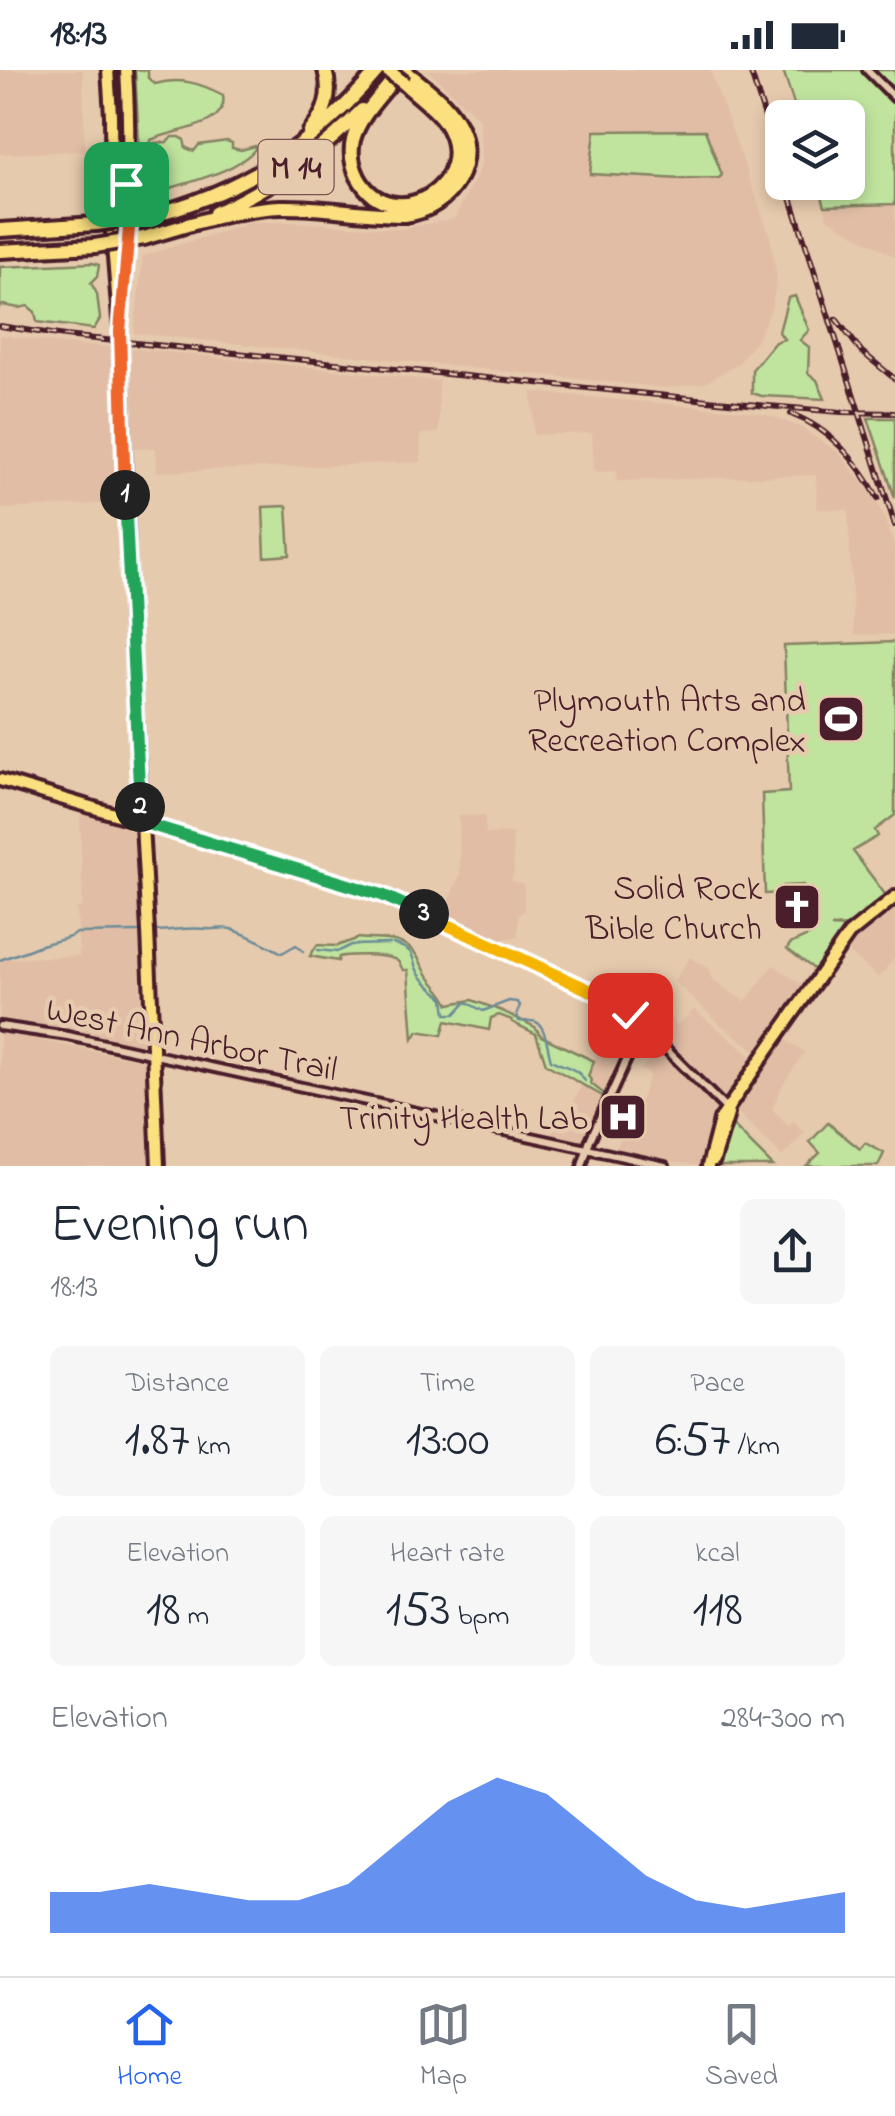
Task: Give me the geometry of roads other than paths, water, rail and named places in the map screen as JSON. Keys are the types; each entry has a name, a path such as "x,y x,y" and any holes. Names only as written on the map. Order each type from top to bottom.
{"highway":[{"path":"271,166 321,117 329,93 326,70"},
{"name":"M 14","path":"0,230 144,217 206,198 271,166 331,121 378,70"},
{"path":"171,230 268,208 405,215 434,206 450,194 464,164 465,142 458,121 447,107 403,74 388,70"},
{"path":"403,74 445,123 454,154 451,170 439,188 420,201 404,204 388,202 368,190 356,173 351,156 361,121 403,74"},
{"name":"M 14","path":"0,252 95,246 144,238 246,198 304,161 403,74"}],"main road":[{"path":"108,70 158,1166"},
{"path":"120,331 130,198 126,70"},
{"path":"111,115 120,127 129,114"},
{"path":"111,146 120,144 124,149 130,198"},
{"path":"112,199 120,207 130,198"},
{"path":"0,780 141,822"},
{"path":"710,1166 733,1100 849,934 895,897"}],"street":[{"path":"868,70 895,98"},
{"path":"141,822 395,900 613,1001 728,1110"},
{"name":"West Ann Arbor Trail","path":"0,1026 39,1030 154,1054 665,1166"},
{"path":"582,1166 586,1148 642,1026"}],"waterway":[{"path":"158,931 228,928 282,953 296,945 303,951"},
{"path":"0,960 77,933 138,932"},
{"path":"318,950 337,952 351,945 390,944"},
{"path":"393,944 410,952 419,974 444,998 446,1014 455,1014 466,1002 483,1011 509,1001 517,1002 519,1021 536,1022 542,1028 551,1060 574,1070 585,1081"}],"railway":[{"path":"750,70 765,117"},
{"path":"792,200 895,525"},
{"path":"836,319 862,352 895,379"},
{"path":"0,326 65,336 768,406 895,413"},
{"path":"791,414 831,437 861,471 878,498"}],"place":[{"name":"Plymouth Arts and Recreation Complex","path":"841,719"},
{"name":"Solid Rock Bible Church","path":"797,907"},
{"name":"Trinity Health Lab","path":"623,1117"}]}
